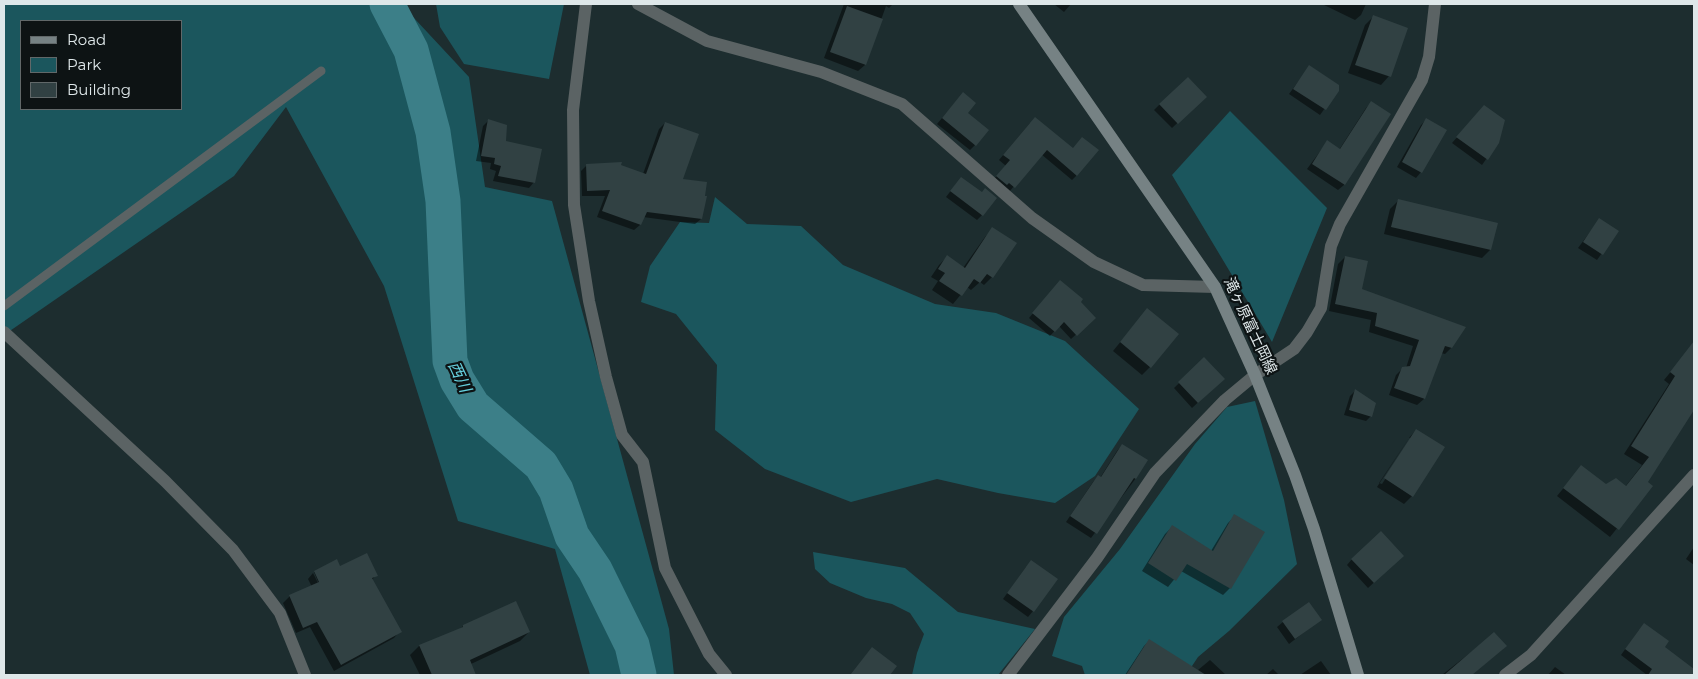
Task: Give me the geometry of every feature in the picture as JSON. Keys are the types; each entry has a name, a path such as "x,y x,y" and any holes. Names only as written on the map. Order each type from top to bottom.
{"main road":[{"name":"滝ヶ原富士岡線","path":"1019,4 1215,287 1256,375 1314,529 1358,675"}],"street":[{"path":"586,4 573,110 574,205 589,302 606,377 622,435 643,462 665,568 709,654 726,675"},
{"path":"638,4 708,41 821,72 902,104 1032,218 1094,262 1143,285 1215,287"},
{"path":"1008,675 1097,558 1155,473 1225,400 1256,375 1294,349 1307,332 1321,308 1331,246 1337,231 1422,80 1429,57 1435,4"},
{"path":"4,332 165,480 233,550 280,614 305,675"},
{"path":"1505,675 1532,655 1694,475"}],"lane":[{"path":"4,306 321,71"}],"green space":[{"path":"4,4 401,4 469,77 485,187 552,201 669,629 674,675 590,675 555,549 458,521 384,286 286,107 234,176 4,335"},
{"path":"436,4 564,4 549,79 464,64 440,27"},
{"path":"1230,111 1327,208 1272,342 1172,175"},
{"path":"715,197 747,224 801,226 843,265 935,304 996,313 1065,341 1139,409 1095,476 1055,503 998,493 937,479 851,502 765,469 715,430 717,365 676,314 641,302 650,266 680,222 709,223"},
{"path":"1255,401 1284,500 1297,564 1229,631 1198,657 1186,675 1085,675 1082,666 1052,656 1064,617 1120,549 1195,444 1227,407"},
{"path":"813,552 905,568 958,612 1035,629 998,675 912,675 924,634 910,613 892,604 866,598 830,583 815,569"}],"building":[{"path":"847,6 883,19 866,65 830,52"},
{"path":"1373,15 1408,28 1391,77 1355,65"},
{"path":"1309,65 1339,85 1339,91 1326,110 1293,89"},
{"path":"1188,77 1207,97 1178,124 1159,104"},
{"path":"963,92 976,103 968,113 989,130 976,146 942,118"},
{"path":"1371,101 1391,114 1345,185 1312,164 1327,140 1340,149"},
{"path":"1484,105 1505,120 1499,143 1488,160 1456,137"},
{"path":"1035,117 1073,148 1082,137 1099,150 1077,176 1047,150 1015,188 1009,183 1007,185 996,176 1010,160 1003,155"},
{"path":"1426,118 1447,130 1422,173 1402,162"},
{"path":"488,119 507,125 506,141 542,149 535,183 498,176 501,166 494,164 495,158 481,156"},
{"path":"665,122 699,134 683,179 707,182 705,196 707,196 702,219 647,212 641,225 602,211 610,190 587,191 586,164 622,162 621,165 646,174"},
{"path":"961,177 982,192 985,188 997,198 983,216 950,191"},
{"path":"1398,199 1498,223 1491,250 1391,227"},
{"path":"1599,218 1619,231 1603,255 1583,242"},
{"path":"992,227 1017,243 993,278 987,274 980,283 974,279 962,296 939,281 945,273 938,269 947,255 965,268"},
{"path":"1345,256 1368,261 1362,289 1466,327 1452,348 1445,346 1425,399 1394,388 1402,367 1410,366 1419,340 1375,326 1377,313 1335,304"},
{"path":"1060,280 1083,299 1081,302 1096,318 1077,336 1064,322 1055,332 1032,313"},
{"path":"1147,308 1179,334 1151,368 1120,342"},
{"path":"1694,341 1694,410 1648,482 1653,486 1619,530 1563,488 1581,465 1606,484 1616,478 1626,486 1649,457 1631,446 1675,376 1670,372"},
{"path":"1204,357 1225,379 1198,403 1178,382"},
{"path":"1355,389 1376,403 1372,417 1349,410"},
{"path":"1416,429 1445,447 1413,497 1384,478"},
{"path":"1122,444 1148,460 1097,534 1070,516 1098,475 1101,477"},
{"path":"1234,514 1265,532 1231,589 1187,564 1176,581 1148,563 1172,525 1213,551"},
{"path":"1381,531 1404,556 1374,583 1351,559"},
{"path":"367,553 378,576 372,578 402,632 341,665 317,622 303,628 289,595 319,582 314,571 337,559 340,566"},
{"path":"1031,560 1058,579 1034,612 1007,593"},
{"path":"516,601 530,632 470,660 476,675 432,675 419,645 463,627 463,625"},
{"path":"1309,602 1322,620 1295,639 1282,621"},
{"path":"1644,623 1669,641 1665,647 1694,669 1694,675 1648,675 1652,669 1625,649"},
{"path":"1494,632 1507,646 1472,675 1444,675"},
{"path":"1149,639 1206,675 1126,675"},
{"path":"872,647 897,666 890,675 850,675"}],"waterway":[{"name":"西川","path":"387,4 411,50 433,132 443,201 450,361 457,380 473,406 541,465 556,490 572,536 595,570 632,645 639,675"}]}
